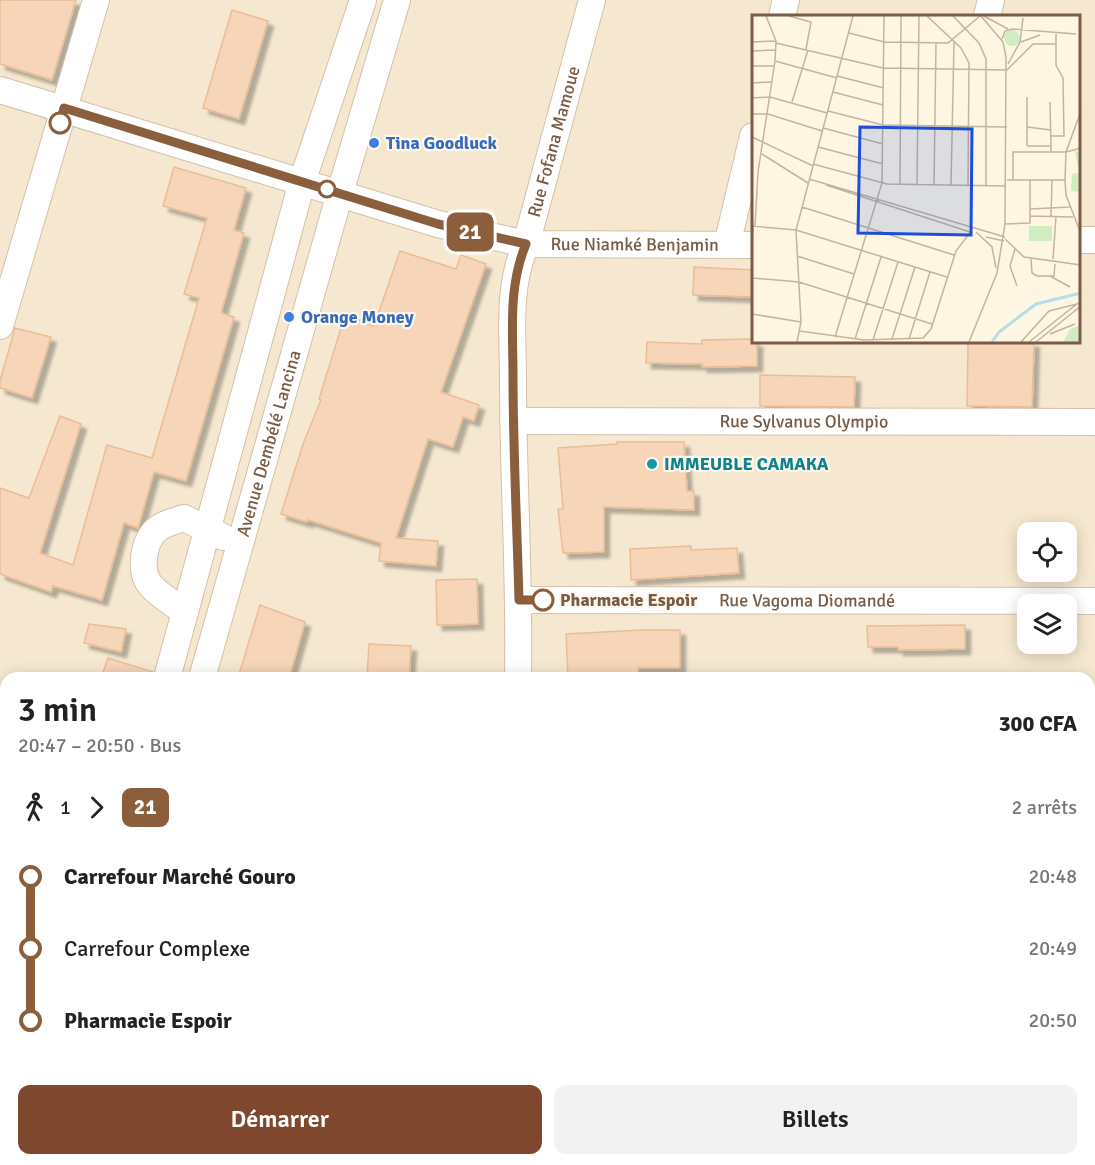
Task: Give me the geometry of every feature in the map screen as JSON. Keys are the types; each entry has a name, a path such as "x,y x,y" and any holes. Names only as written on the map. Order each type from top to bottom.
{"street":[{"path":"0,326 96,0"},
{"path":"169,672 302,182 363,0"},
{"name":"Avenue Dembélé Lancina","path":"204,672 397,0"},
{"name":"Rue Fofana Mamoue","path":"518,672 519,600 513,421 513,288 592,0"},
{"path":"782,15 786,0"},
{"path":"987,15 991,0"},
{"name":"Rue Niamké Benjamin","path":"0,90 438,224 526,244 752,245"},
{"path":"727,245 752,140"},
{"name":"Rue Sylvanus Olympio","path":"513,421 1095,422"},
{"path":"185,612 150,585 144,572 144,554 154,532 168,523 184,518 240,545"},
{"name":"Rue Vagoma Diomandé","path":"519,600 1095,602"}],"shaded area":[{"path":"0,0 1095,0 1095,672 0,672"}],"building":[{"path":"0,0 76,0 52,80 0,64"},
{"path":"232,10 268,21 239,119 203,108"},
{"path":"174,167 246,188 234,230 244,233 221,313 234,317 186,481 154,472 138,528 124,523 102,600 53,586 51,592 0,574 0,488 29,498 60,416 81,424 40,553 73,565 107,445 152,458 199,298 184,294 207,218 163,206"},
{"path":"400,251 456,269 461,255 486,264 441,392 479,405 474,421 463,417 453,447 428,439 396,538 438,541 436,566 379,561 381,543 281,514 303,444 321,400 319,399 345,315 374,326"},
{"path":"694,267 752,270 752,297 693,295"},
{"path":"15,328 51,337 32,398 0,388"},
{"path":"752,339 752,344 757,344 757,366 702,367 702,364 646,363 647,342 702,344 702,340"},
{"path":"968,344 1034,344 1032,407 967,406"},
{"path":"760,375 855,377 854,407 760,406"},
{"path":"617,442 684,442 687,491 694,491 694,510 604,507 604,552 563,553 558,509 563,509 558,448 617,444"},
{"path":"691,546 691,550 737,548 739,573 631,580 630,549"},
{"path":"477,579 478,624 437,625 436,580"},
{"path":"260,605 305,622 291,672 240,672"},
{"path":"89,624 126,629 121,652 84,643"},
{"path":"965,625 965,649 898,650 898,647 868,647 867,626"},
{"path":"680,630 680,668 638,668 638,672 568,672 566,634"},
{"path":"369,644 411,646 409,672 367,672"},
{"path":"108,658 153,672 103,672"}],"bus line":[{"name":"21","path":"60,123 64,108 438,224 526,244 518,264 513,288 513,421 519,600 543,600"}],"place":[{"name":"Tina Goodluck","path":"374,143"},
{"name":"Orange Money","path":"289,317"},
{"name":"IMMEUBLE CAMAKA","path":"652,464"},
{"name":"Pharmacie Espoir","path":"543,600"}]}
